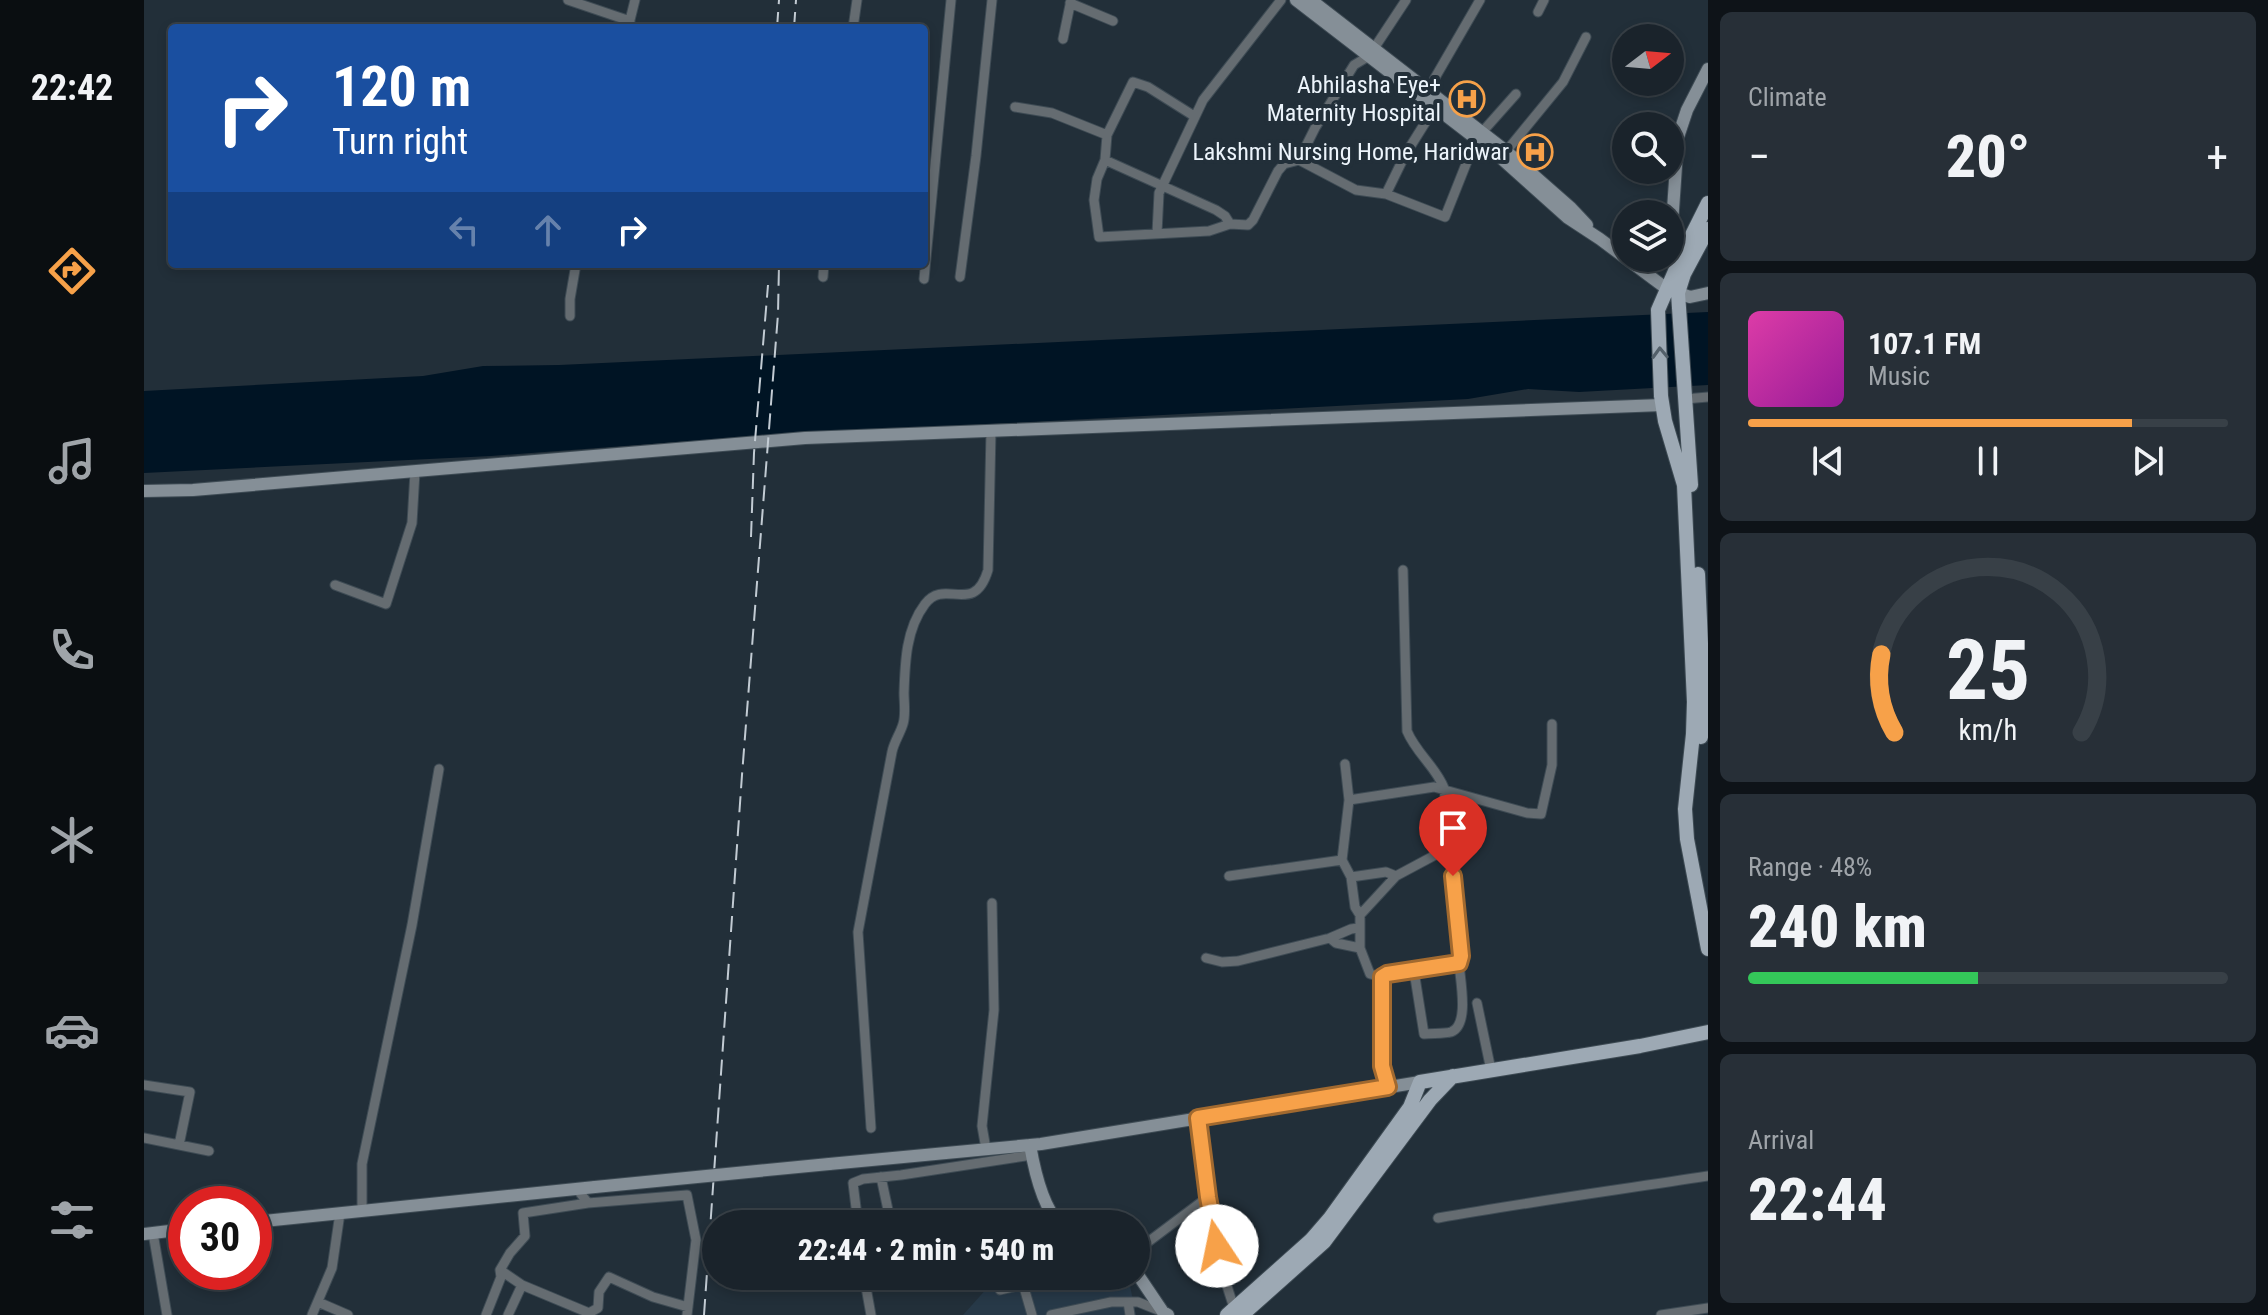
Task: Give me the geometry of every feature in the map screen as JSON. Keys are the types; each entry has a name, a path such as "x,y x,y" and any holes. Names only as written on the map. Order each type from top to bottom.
{"main road":[{"path":"1684,252 1708,203"},
{"path":"1708,229 1674,297 1658,310 1665,421 1684,485 1694,702 1685,809 1687,839 1708,949"},
{"path":"1676,272 1674,297 1695,521 1704,713 1693,821 1708,903"},
{"path":"1234,1313 1330,1218 1410,1107 1420,1082 1708,1032"},
{"path":"1234,1313 1324,1242 1430,1100 1454,1076"}],"street":[{"path":"568,0 629,24 635,0"},
{"path":"854,24 857,0"},
{"path":"928,238 951,0"},
{"path":"960,277 992,0"},
{"path":"1157,233 1159,193 1194,116 1281,0"},
{"path":"1296,0 1316,5 1371,52 1503,154 1568,218 1674,297 1708,293"},
{"path":"1299,160 1354,65 1371,52 1406,0"},
{"path":"1426,94 1480,0"},
{"path":"1538,12 1544,0"},
{"path":"1063,39 1070,2 1113,21"},
{"path":"1503,154 1563,82 1586,37"},
{"path":"1674,200 1678,137 1687,110 1708,69"},
{"path":"1194,116 1148,87 1133,82 1107,135 1105,160 1097,179 1094,200 1099,237 1209,231 1230,224 1248,225 1278,171 1284,164 1299,160 1356,190 1386,194 1445,217 1479,136 1516,94"},
{"path":"1426,94 1435,107 1479,136"},
{"path":"1015,107 1052,113 1107,135"},
{"path":"1386,194 1405,155 1435,107"},
{"path":"1105,160 1216,210 1230,224"},
{"path":"570,316 575,268"},
{"path":"823,277 824,268"},
{"path":"924,279 925,268"},
{"path":"1685,395 1708,397"},
{"path":"144,491 193,490 805,438 1662,400"},
{"path":"871,1128 858,932 894,742 904,722 905,652 914,623 925,603 940,594 974,592 981,589 985,582 988,570 991,431"},
{"path":"335,585 386,604 412,523 415,472"},
{"path":"1403,570 1407,731 1412,744 1444,788 1451,850 1463,1011 1461,1024 1452,1031 1424,1034 1414,971"},
{"path":"1349,800 1434,787 1527,813 1541,814 1552,765 1552,724"},
{"path":"1345,764 1349,800 1342,860 1351,877 1355,907 1360,915"},
{"path":"362,1211 362,1164 412,925 439,769"},
{"path":"1451,850 1439,853 1396,876 1360,915 1358,928 1361,933 1360,948 1370,974 1382,977 1459,963"},
{"path":"1229,876 1342,860"},
{"path":"1351,877 1386,872 1396,876"},
{"path":"986,1149 982,1126 994,1010 992,903"},
{"path":"1206,958 1222,962 1238,961 1358,928"},
{"path":"1330,938 1336,943 1360,948"},
{"path":"1382,977 1382,1066 1388,1087"},
{"path":"1477,1003 1491,1070"},
{"path":"856,1210 853,1183 863,1179 1198,1118 1420,1082"},
{"path":"144,1085 190,1092 179,1145"},
{"path":"1198,1118 1208,1197 1222,1271 1234,1313"},
{"path":"144,1138 209,1151"},
{"path":"272,1220 986,1149 1031,1150"},
{"path":"1031,1150 1035,1171 1051,1210"},
{"path":"1438,1218 1708,1176"},
{"path":"881,1177 888,1210"},
{"path":"577,1189 588,1203"},
{"path":"486,1315 501,1277 500,1270 525,1236 523,1213 588,1203 687,1195 696,1240 688,1311 609,1277 599,1292 598,1308 589,1313 522,1285 500,1270"},
{"path":"1150,1240 1208,1197"},
{"path":"312,1315 332,1268 340,1213"},
{"path":"149,1233 167,1315"},
{"path":"510,1314 522,1285"},
{"path":"867,1290 871,1315"},
{"path":"1025,1290 1032,1315"},
{"path":"1149,1290 1166,1313"},
{"path":"318,1302 348,1315"},
{"path":"1051,1315 1111,1302 1138,1302 1166,1313"},
{"path":"1128,1302 1130,1315"},
{"path":"1661,1315 1708,1308"}],"shaded area":[{"path":"1708,312 1708,385 1579,392 1528,389 1468,399 744,437 491,456 144,473 144,391 423,376 483,366"},
{"path":"985,1290 1131,1290 1136,1315 963,1315"}],"railway":[{"path":"777,24 779,0"},
{"path":"794,24 796,0"},
{"path":"704,1315 779,268"},
{"path":"751,537 754,453 768,285"}],"place":[{"name":"Abhilasha Eye+ Maternity Hospital","path":"1467,99"},
{"name":"Lakshmi Nursing Home, Haridwar","path":"1535,152"}],"route":[{"path":"1217,1246 1198,1118 1388,1087 1382,1066 1382,977 1459,963 1461,956 1453,876"}]}
